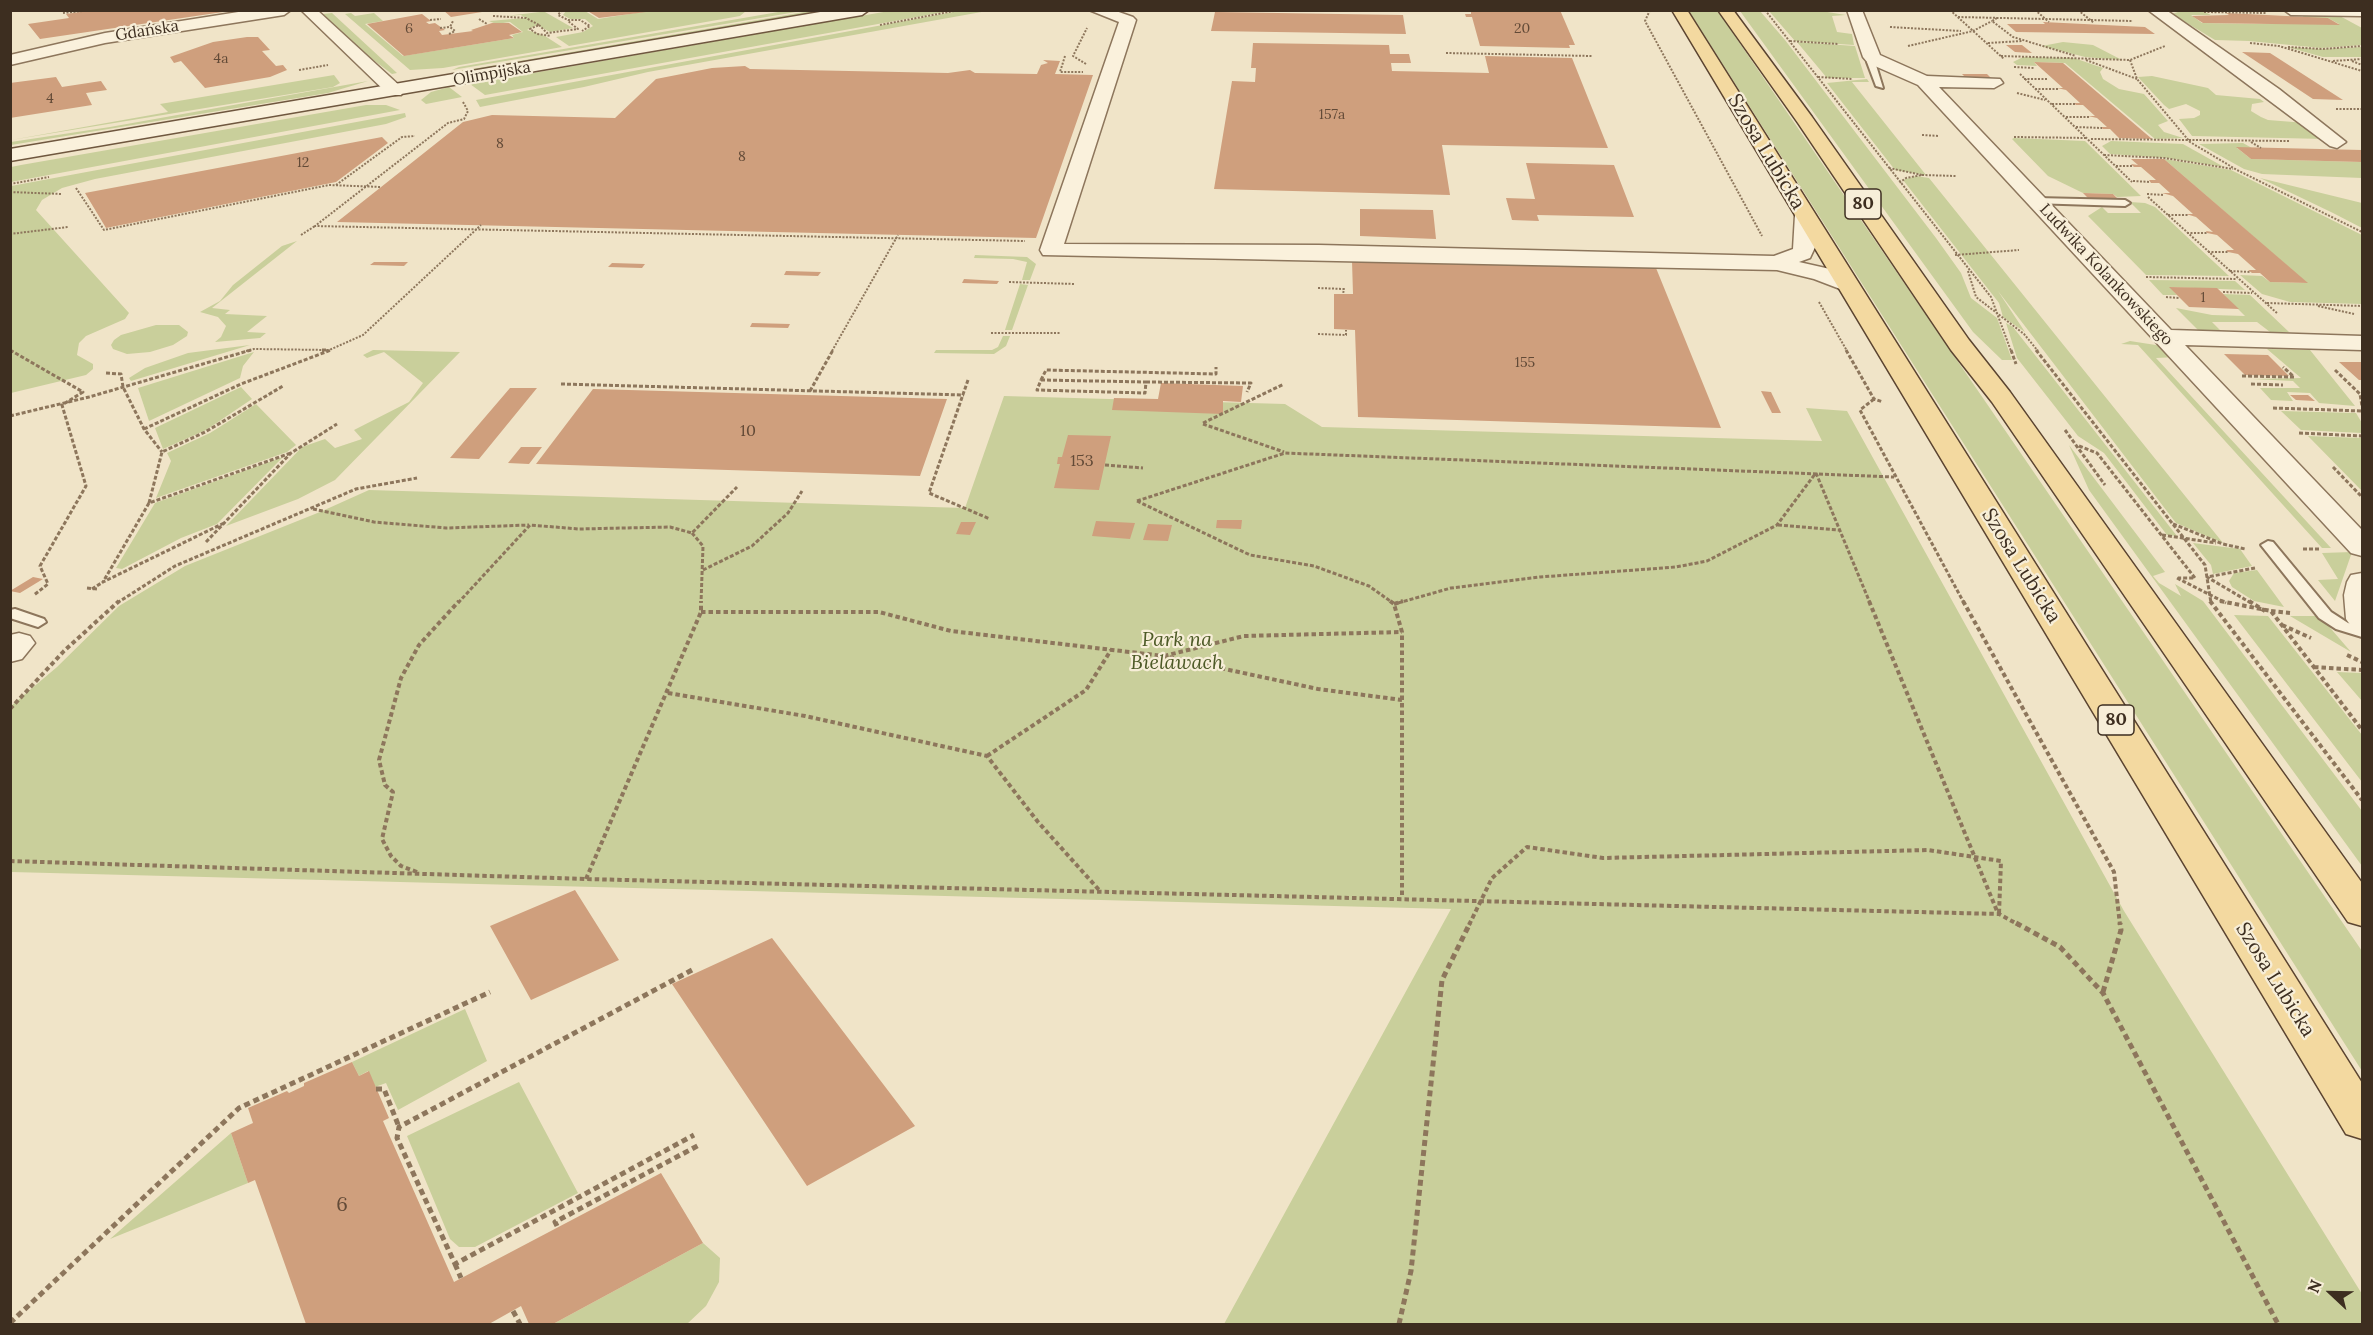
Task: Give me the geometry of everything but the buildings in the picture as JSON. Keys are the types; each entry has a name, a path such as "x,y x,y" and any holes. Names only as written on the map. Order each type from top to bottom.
{"main road":[{"name":"Szosa Lubicka","path":"1679,10 2362,1121"},
{"name":"80","path":"1725,10 1806,121 1954,335 2001,397 2362,912"}],"street":[{"name":"Gdańska","path":"10,60 105,38 284,10"},
{"path":"308,10 395,91"},
{"name":"Olimpijska","path":"773,26 850,10"},
{"name":"Olimpijska","path":"10,155 862,10"},
{"path":"2155,10 2273,93 2337,142"},
{"path":"2291,10 2362,12"},
{"path":"1092,17 1124,15 1051,250 1802,253 1805,245 1805,215"},
{"path":"1856,17 1870,52"},
{"name":"Ludwika Kolankowskiego","path":"1870,52 1924,81 2362,547"},
{"path":"1924,81 1994,83"},
{"name":"Olimpijska","path":"10,160 211,122"},
{"path":"1772,254 1848,285"},
{"path":"2165,337 2362,343"},
{"path":"2362,582 2360,596 2362,618"}],"lane":[{"path":"1870,52 1879,82"},
{"path":"2037,201 2125,203"},
{"path":"2270,547 2325,615 2342,626 2362,632"}],"path":[{"path":"63,13 91,10"},
{"path":"494,16 526,18 539,24 547,33 579,29 558,15 562,10"},
{"path":"654,10 678,10"},
{"path":"1650,10 1645,21 1772,254"},
{"path":"1765,10 1955,255 1991,297 2019,372"},
{"path":"1950,10 2052,104 2138,188"},
{"path":"2035,10 2049,22"},
{"path":"2078,10 2094,23"},
{"path":"1090,67 1073,56 1092,17"},
{"path":"1856,17 1973,32"},
{"path":"1956,17 2170,22"},
{"path":"1790,41 1870,52 1973,32 1997,18"},
{"path":"430,20 441,19"},
{"path":"479,19 487,24"},
{"path":"2056,19 2060,23 2057,23"},
{"path":"539,24 530,29 537,34 553,36 581,32 590,26 580,20 568,20"},
{"path":"450,27 453,21"},
{"path":"1992,21 2006,34 2080,57 2137,79"},
{"path":"440,28 450,27 455,31 449,34"},
{"path":"1986,43 2023,40"},
{"path":"2200,43 2322,49 2362,46"},
{"path":"2279,46 2362,71"},
{"path":"1446,53 1592,56"},
{"path":"1065,56 1060,72 1089,72"},
{"path":"2001,56 2130,60 2137,79 2190,142 2237,170 2362,232"},
{"path":"2329,61 2362,60"},
{"path":"2352,61 2362,65"},
{"path":"299,70 328,65"},
{"path":"2012,67 2034,68"},
{"path":"1818,77 1879,82"},
{"path":"1823,84 1833,79"},
{"path":"2025,79 2048,79"},
{"path":"2034,89 2058,89"},
{"path":"301,235 448,123 464,119 468,111 462,100"},
{"path":"2052,104 2075,104"},
{"path":"2065,117 2090,117"},
{"path":"2076,127 2102,128"},
{"path":"336,185 402,137 415,136"},
{"path":"2014,137 2190,142 2249,140 2337,142"},
{"path":"2249,140 2261,148"},
{"path":"2104,154 2164,158 2237,170"},
{"path":"2116,166 2133,166"},
{"path":"1888,168 1922,175 1956,176"},
{"path":"1899,183 1906,178 1922,175"},
{"path":"2131,181 2150,182"},
{"path":"76,188 104,230 336,185 381,187"},
{"path":"10,192 62,194"},
{"path":"2164,195 2145,194 2237,279 2267,303 2360,394 2362,409 2270,408 2277,414"},
{"path":"2168,215 2188,215"},
{"path":"144,429 241,384 331,350 363,335 481,225"},
{"path":"315,226 897,236 1028,241"},
{"path":"10,234 68,227"},
{"path":"2187,233 2207,233"},
{"path":"810,391 897,236"},
{"path":"1955,255 2019,250"},
{"path":"2208,252 2228,252"},
{"path":"1968,271 1976,297 2024,334 2205,565 2208,596 2362,800"},
{"path":"2229,271 2250,272"},
{"path":"2142,277 2237,279"},
{"path":"1009,282 1075,284"},
{"path":"1318,288 1344,289 1344,294"},
{"path":"2223,292 2253,293"},
{"path":"2162,297 2179,297"},
{"path":"1818,302 1874,399 1886,402 1888,406"},
{"path":"2267,303 2362,306"},
{"path":"2308,304 2362,315"},
{"path":"1318,334 1346,335 1346,330"},
{"path":"992,333 1060,333"},
{"path":"10,416 62,405 254,349 331,350"},
{"path":"10,350 82,392 62,405"},
{"path":"1146,382 1145,393 1037,390 1046,370 1216,374 1216,367"},
{"path":"106,373 121,374 123,387 144,429 162,452"},
{"path":"2238,376 2254,392"},
{"path":"968,380 929,493 990,519"},
{"path":"1041,380 1251,383 1247,393"},
{"path":"2246,383 2283,385"},
{"path":"561,384 964,395"},
{"path":"1284,384 1203,423 1285,453 1894,477"},
{"path":"162,452 206,432 283,386"},
{"path":"1874,399 1860,410 1894,477 2114,872 2121,930 2103,993"},
{"path":"25,601 47,589 47,579 40,566 86,486 62,405"},
{"path":"149,503 291,453 337,424"},
{"path":"2061,426 2105,485"},
{"path":"2292,427 2307,441"},
{"path":"2299,433 2362,436"},
{"path":"2076,445 2097,453 2196,578 2177,578 2208,596 2237,607 2271,611 2362,730"},
{"path":"103,582 149,503 162,452"},
{"path":"206,542 291,453"},
{"path":"1285,453 1137,501 1250,555 1314,566 1369,586 1394,604 1402,632 1402,898"},
{"path":"1105,465 1143,468"},
{"path":"2331,465 2362,497"},
{"path":"1394,604 1451,588 1540,577 1676,567 1707,561 1777,525 1816,473"},
{"path":"1816,473 1999,914"},
{"path":"10,709 64,651 124,596 197,555 313,509 356,489 417,478"},
{"path":"692,533 737,487"},
{"path":"703,570 752,546 788,513 802,491"},
{"path":"313,509 374,522 446,528 530,525 602,529 670,527 692,533 703,546 702,612 586,879"},
{"path":"98,589 89,588 224,523"},
{"path":"2172,524 2223,544"},
{"path":"421,874 401,866 391,856 382,839 393,792 385,785 380,772 379,760 400,678 419,645 530,525"},
{"path":"1777,525 1839,530"},
{"path":"2162,536 2242,548 2283,562"},
{"path":"2270,547 2328,549"},
{"path":"2207,577 2283,562"},
{"path":"2207,577 2265,611"},
{"path":"702,612 879,612 951,631 1164,656 1318,689 1402,700"},
{"path":"1164,656 1244,636 1402,632"},
{"path":"987,756 1086,690 1111,650"},
{"path":"2314,667 2362,670"},
{"path":"668,693 805,716 987,756 1038,822 1101,892"},
{"path":"1399,1324 1410,1271 1442,980 1492,878 1527,847 1603,858 1928,850 2001,861 1999,914"},
{"path":"10,861 586,879 1999,914 2060,947 2103,993 2278,1324"},
{"path":"399,1127 692,970"},
{"path":"10,1323 239,1108 490,992"},
{"path":"376,1089 384,1089 399,1127 398,1138 461,1278"},
{"path":"455,1264 694,1136"},
{"path":"557,1227 555,1222 701,1144"},
{"path":"513,1311 520,1324"}],"green space":[{"path":"895,10 950,11 485,95 470,84"},
{"path":"964,10 987,11 648,72 480,107 476,100"},
{"path":"549,11 545,12 573,28 550,32 537,25 527,30 545,36 562,47 443,68 410,70 345,14 351,13 355,16 374,13 383,21 365,24 403,56 514,38 512,35 523,32 510,22 496,24 489,21 525,18 521,15 505,16"},
{"path":"566,11 585,11 598,19 648,11 746,11 740,16 569,46 556,37 583,32 593,26 585,19 570,19 563,15"},
{"path":"784,11 802,11 452,70 459,67"},
{"path":"810,11 829,11 458,75 455,72"},
{"path":"1689,11 1719,13 2362,951 2362,1071"},
{"path":"1740,11 1760,11 1785,40 1936,238 1961,273 1971,298 1997,318 2012,360 2002,360 1973,332"},
{"path":"1769,11 1821,11 1846,15 1832,16 1837,32 1852,34 1854,45 1795,41"},
{"path":"2205,12 2211,15 2191,15 2202,23 2254,24 2339,24 2328,18 2305,18 2300,14 2338,15 2362,28 2362,45 2321,48 2215,40 2172,14"},
{"path":"332,13 397,73 392,74 364,53 323,14"},
{"path":"1797,42 1855,46 1865,78 1827,78"},
{"path":"2063,42 2093,45 2122,60 2085,57 2042,46"},
{"path":"2287,47 2322,49 2362,47 2362,57 2323,57"},
{"path":"2023,57 2074,58 2103,68 2100,72 2103,79 2119,89 2144,94 2168,121 2158,125 2164,132 2183,138 2155,139 2065,63 2034,62 2037,66 2017,65 2013,62"},
{"path":"334,75 340,83 333,87 11,140 168,112 160,104"},
{"path":"2152,76 2208,88 2216,95 2260,99 2264,102 2252,104 2251,111 2268,120 2306,123 2325,139 2192,136 2179,119 2194,118 2200,115 2200,111 2186,104 2169,109 2138,77"},
{"path":"1867,79 1869,82 1852,82 1926,175 1895,170 1827,83"},
{"path":"368,81 328,93 11,145 11,142 110,127"},
{"path":"449,87 462,97 426,104 421,100 431,92"},
{"path":"366,105 386,105 400,110 11,182 11,167"},
{"path":"405,113 406,117 386,124 95,179 62,188 42,200 36,210 129,313 125,319 86,336 79,343 77,355 93,364 93,369 86,375 11,393 11,186"},
{"path":"2012,139 2085,141 2141,196 2117,197 2113,194 2083,193 2048,176"},
{"path":"2111,141 2183,144 2224,167 2167,158 2110,154 2102,146"},
{"path":"2243,143 2252,148 2237,148 2251,159 2362,162 2362,178 2262,174 2244,169 2199,144"},
{"path":"2164,159 2231,170 2362,235 2362,304 2290,302 2262,294 2240,275 2262,276 2270,282 2307,283"},
{"path":"1916,176 1929,178 2223,543 2176,523 1998,291 2025,332 2003,317 1999,303 1903,180"},
{"path":"2260,178 2362,203 2362,228 2333,213"},
{"path":"2130,202 2145,203 2155,207 2229,276 2146,275 2088,216 2102,207 2108,213 2141,213"},
{"path":"297,241 212,308 230,310 225,314 267,316 247,332 266,333 260,338 215,342 221,337 226,326 218,317 200,312 220,301 233,285 282,246"},
{"path":"975,255 1027,257 1036,264 1030,280 1022,280 1027,262 1013,259 974,258"},
{"path":"2149,280 2235,281 2245,290 2170,287 2177,295 2163,295"},
{"path":"1020,284 1028,285 1012,330 1005,330"},
{"path":"2223,294 2250,295 2289,332 2270,332 2257,322 2212,322 2221,331 2199,331 2176,308 2212,315 2245,316"},
{"path":"2006,323 2013,327 2177,536 2167,535 2104,453 2078,436 2017,358"},
{"path":"156,325 179,325 188,332 187,336 173,345 150,352 127,354 113,349 111,345 121,335"},
{"path":"1003,336 1010,336 1006,346 994,354 934,353 936,350 992,350 998,347"},
{"path":"2130,341 2162,346 2177,357 2156,358 2331,548 2322,548 2138,345 2121,344"},
{"path":"250,345 131,381 129,378 145,368 188,353"},
{"path":"2267,349 2310,350 2355,406 2319,403 2310,393 2287,392 2293,401 2271,400 2260,388 2300,388 2293,381 2252,379 2301,378"},
{"path":"373,350 460,352 335,480 298,499 226,526 302,447 325,439 335,448 362,439 354,430 409,402 423,383 384,352 367,358 363,355"},
{"path":"254,352 243,366 240,378 149,421 138,388"},
{"path":"241,387 252,399 206,430 163,449 155,428"},
{"name":"Park na Bielawach","path":"1004,396 1285,404 1322,427 1822,441 1806,408 1847,411 2124,911 2362,1294 2362,1324 1224,1324 1451,909 11,872 11,706 57,667 119,606 185,566 369,490 965,508"},
{"path":"256,404 296,445 287,452 156,498 171,461 167,453 210,433"},
{"path":"2281,411 2356,413 2362,423 2362,433 2301,430"},
{"path":"2308,436 2362,438 2362,491"},
{"path":"2069,445 2165,572 2153,576 2159,583 2181,596 2175,584 2203,601 2362,811 2362,866 2089,490"},
{"path":"283,457 217,524 181,538 122,569 116,568 155,503"},
{"path":"2193,543 2240,549 2252,566 2213,574 2211,565"},
{"path":"2352,552 2335,601 2318,580 2338,579 2322,553"},
{"path":"2257,570 2284,607 2254,601 2232,587 2229,581 2234,573"},
{"path":"2234,615 2268,616 2362,735 2362,782"},
{"path":"2290,616 2320,616 2351,652"},
{"path":"2337,672 2362,673 2362,701"},
{"path":"465,1009 487,1061 398,1110 386,1083 375,1087 368,1071 359,1076 352,1062"},
{"path":"519,1082 578,1193 475,1247 459,1247 450,1239 407,1136"},
{"path":"231,1133 248,1183 110,1239"},
{"path":"703,1243 720,1258 719,1282 706,1306 687,1324 553,1324"}]}
